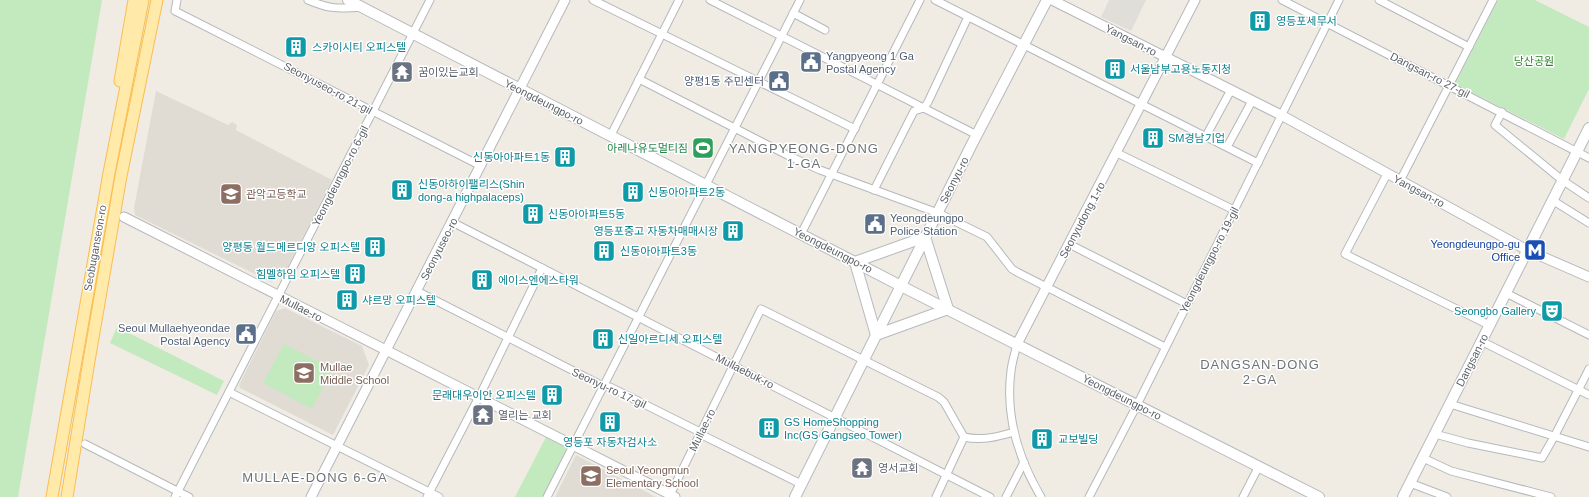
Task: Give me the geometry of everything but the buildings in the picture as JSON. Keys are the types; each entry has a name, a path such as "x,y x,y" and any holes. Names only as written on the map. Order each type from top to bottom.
{"main road":[{"path":"108,173 116,104 134,0"},
{"name":"Seobuganseon-ro","path":"52,494 108,173 143,0"},
{"name":"Seobuganseon-ro","path":"68,495 90,353 156,0"},
{"path":"122,176 139,117 164,0"},
{"name":"Yeongdeungpo-ro","path":"348,0 359,4 520,90 854,262 1319,497"},
{"name":"Seonyu-ro","path":"795,497 925,237 1047,0"},
{"name":"Dangsan-ro","path":"1403,497 1589,128"},
{"path":"925,237 948,309 876,335 854,262 925,237"}],"street":[{"name":"Seonyuseo-ro 21-gil","path":"177,0 175,11 481,166"},
{"path":"308,0 324,7 336,9 359,4"},
{"name":"Yeongdeungpo-ro 6-gil","path":"176,494 374,112 430,0"},
{"name":"Seonyuseo-ro","path":"311,497 565,0"},
{"path":"592,0 661,35 665,34 854,129"},
{"path":"611,136 679,0"},
{"path":"710,0 977,135"},
{"path":"547,497 800,0"},
{"path":"801,234 920,0"},
{"path":"935,0 1258,163"},
{"name":"Yangsan-ro","path":"1052,0 1281,115 1527,250 1589,277"},
{"name":"Seonyudong 1-ro","path":"1017,344 1167,58 1195,0"},
{"name":"Dangsan-ro 27-gil","path":"1282,0 1450,85 1589,158"},
{"name":"Yeongdeungpo-ro 19-gil","path":"1089,497 1137,405 1339,0"},
{"path":"1379,0 1469,47"},
{"path":"1400,181 1493,0"},
{"path":"793,13 825,30"},
{"path":"874,190 914,111 924,108 968,17"},
{"path":"639,79 795,158 832,174 938,213 987,237 1012,269 1166,347"},
{"path":"1206,136 1231,90"},
{"path":"1227,147 1252,101"},
{"path":"1502,112 1495,124 1562,180 1589,198"},
{"path":"1117,153 1234,210"},
{"path":"1387,174 1345,254 1490,325"},
{"path":"1552,200 1589,223"},
{"name":"Mullae-ro","path":"124,217 673,496 700,434 734,366"},
{"name":"Mullaebuk-ro","path":"452,222 990,497"},
{"path":"1069,244 1187,304"},
{"path":"428,495 479,397 542,268"},
{"name":"Seonyu-ro 17-gil","path":"417,290 603,386 610,387 801,484"},
{"path":"1506,293 1589,335"},
{"path":"734,366 761,309 938,397 944,402 964,437 972,439 995,438 1014,432"},
{"path":"1481,341 1589,395"},
{"path":"1017,344 1011,370 1010,414 1027,473 1041,497"},
{"path":"1435,434 1540,459 1554,438 1589,369"},
{"path":"229,392 337,446 428,495 439,497"},
{"path":"1450,404 1554,438 1589,447"},
{"path":"936,497 964,437"},
{"path":"85,444 176,494 189,497"},
{"path":"1423,458 1451,471 1550,497"},
{"path":"1006,497 1024,462"},
{"path":"1243,497 1259,466"},
{"path":"1410,483 1447,497"}],"shaded area":[{"path":"1109,0 1146,0 1131,31 1101,17"},
{"name":"관악고등학교","path":"156,91 228,125 232,122 237,125 236,130 332,180 284,274 271,282 135,215 134,208"},
{"path":"285,308 362,346 369,365 333,435 240,388 239,385 276,311"},
{"name":"Seoul Yeongmun Elementary School","path":"576,455 656,497 555,497"}],"green space":[{"path":"0,0 102,0 18,497 0,497"},
{"name":"당산공원","path":"1498,0 1535,0 1589,27 1589,89 1564,139 1455,84"},
{"path":"117,327 224,381 217,395 110,343"},
{"path":"284,344 333,369 312,409 263,383"},
{"path":"546,437 568,449 543,497 515,497"}],"place":[{"name":"영등포세무서","path":"1260,21"},
{"name":"스카이시티 오피스텔","path":"296,47"},
{"name":"Yangpyeong 1 Ga Postal Agency","path":"811,62"},
{"name":"서울남부고용노동지청","path":"1115,69"},
{"name":"꿈이있는교회","path":"402,72"},
{"name":"양평1동 주민센터","path":"779,81"},
{"name":"SM경남기업","path":"1153,138"},
{"name":"아레나유도멀티짐","path":"703,148"},
{"name":"신동아아파트1동","path":"565,157"},
{"name":"신동아하이팰리스(Shin dong-a highpalaceps)","path":"402,190"},
{"name":"신동아아파트2동","path":"633,192"},
{"name":"관악고등학교","path":"231,194"},
{"name":"신동아아파트5동","path":"533,214"},
{"name":"Yeongdeungpo Police Station","path":"875,224"},
{"name":"영등포중고 자동차매매시장","path":"733,231"},
{"name":"양평동 월드메르디앙 오피스텔","path":"375,247"},
{"name":"Yeongdeungpo-gu Office","path":"1535,250"},
{"name":"신동아아파트3동","path":"604,251"},
{"name":"힘멜하임 오피스텔","path":"355,274"},
{"name":"에이스엔에스타워","path":"482,280"},
{"name":"샤르망 오피스텔","path":"347,300"},
{"name":"Seongbo Gallery","path":"1552,311"},
{"name":"Seoul Mullaehyeondae Postal Agency","path":"246,334"},
{"name":"신일아르디세 오피스텔","path":"603,339"},
{"name":"Mullae Middle School","path":"304,373"},
{"name":"문래대우이안 오피스텔","path":"552,395"},
{"name":"열리는 교회","path":"483,415"},
{"name":"영등포 자동차검사소","path":"610,422"},
{"name":"GS HomeShopping Inc(GS Gangseo Tower)","path":"769,428"},
{"name":"교보빌딩","path":"1042,439"},
{"name":"영서교회","path":"862,468"},
{"name":"Seoul Yeongmun Elementary School","path":"591,476"}],"district":[{"name":"YANGPYEONG-DONG 1-GA","path":"804,156"},
{"name":"DANGSAN-DONG 2-GA","path":"1260,372"},
{"name":"MULLAE-DONG 6-GA","path":"315,477"}]}
